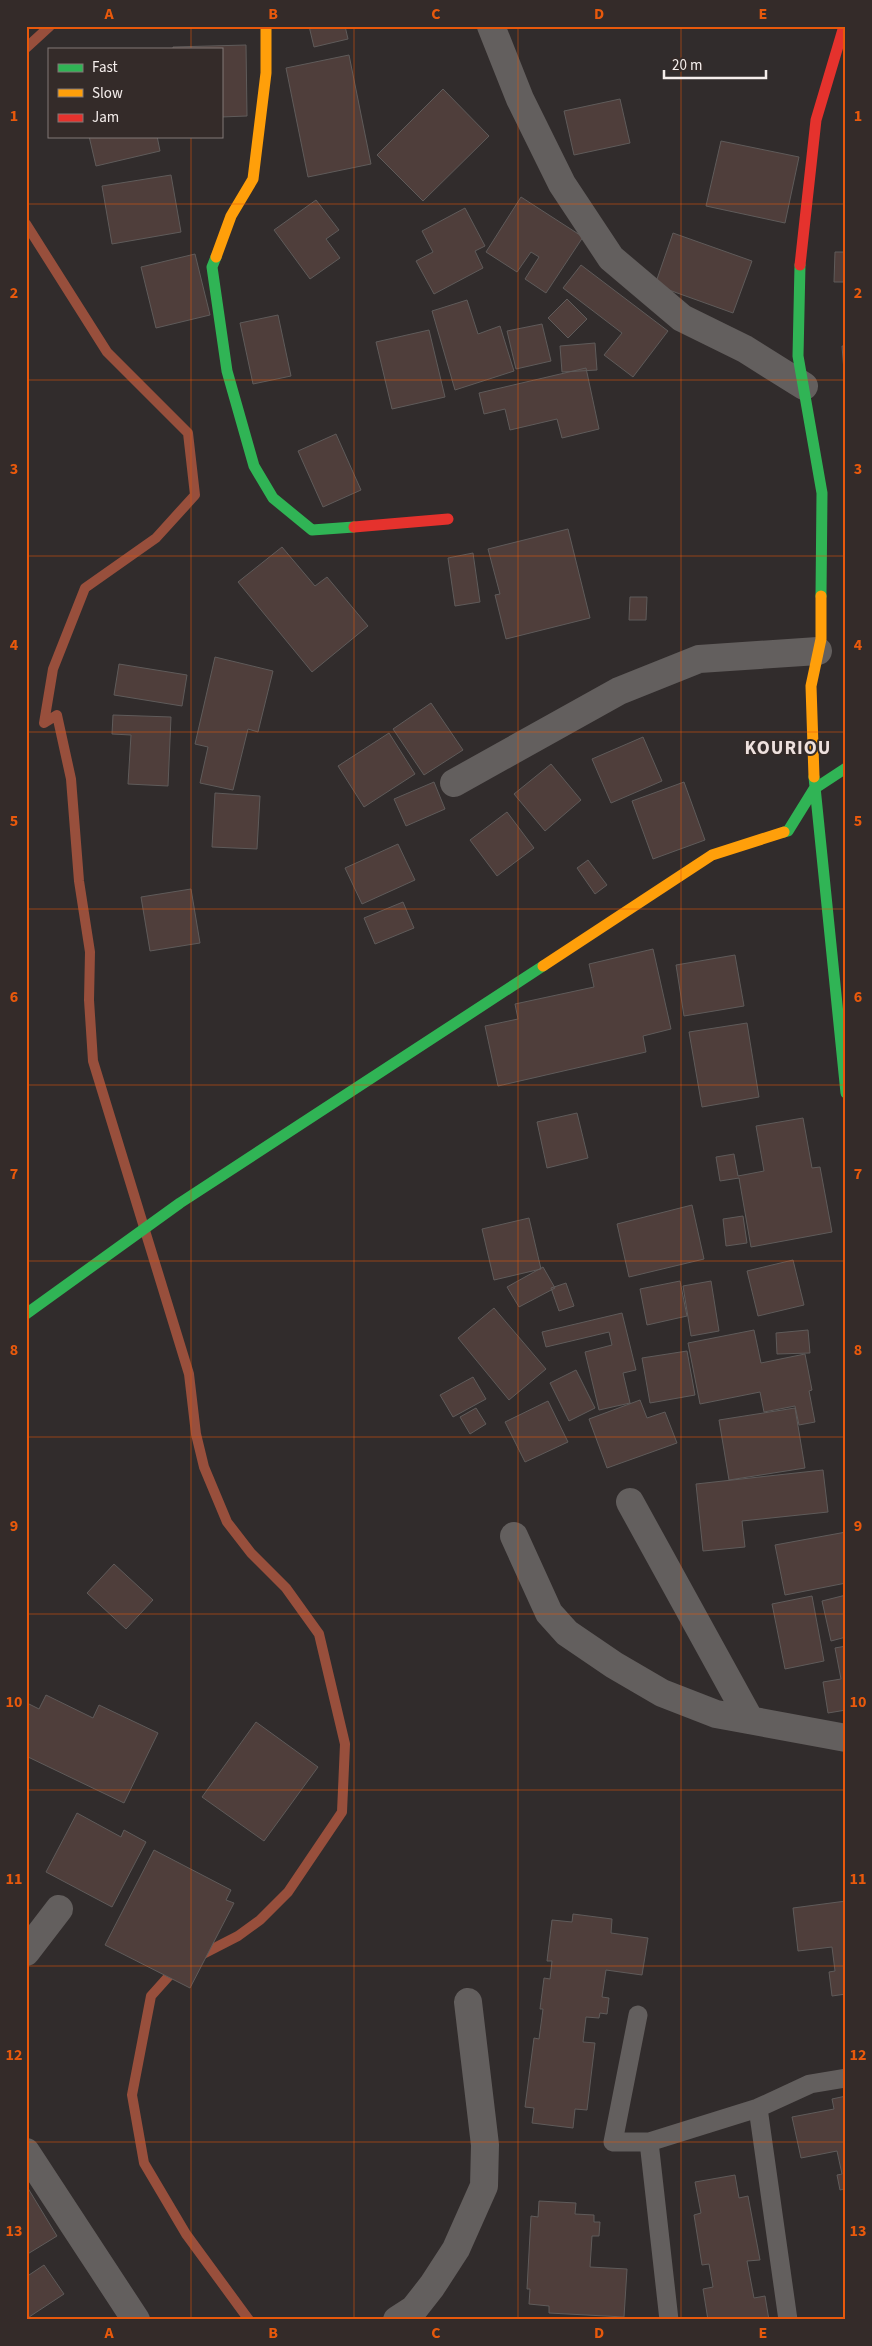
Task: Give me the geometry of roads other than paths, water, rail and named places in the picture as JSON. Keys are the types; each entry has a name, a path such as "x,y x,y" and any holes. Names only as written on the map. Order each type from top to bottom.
{"street":[{"path":"266,26 266,73 253,179 231,216 212,267 227,371 254,466 274,498 312,530 448,519"},
{"path":"492,26 520,99 562,184 610,258 682,318 745,349 804,386"},
{"path":"844,26 816,120 800,239 796,319 798,356 822,493 821,639 811,686 814,789 846,1093"},
{"path":"454,784 619,691 699,659 818,651"},
{"path":"26,1314 180,1203 712,855 788,831 814,789 846,768"},
{"path":"630,1502 750,1720"},
{"path":"514,1536 549,1614 567,1633 662,1693 716,1714 846,1738"},
{"path":"26,1952 58,1908"},
{"path":"397,2320 414,2309 432,2286 456,2249 484,2186 485,2145 468,2002"},
{"path":"26,2152 136,2320"}],"lane":[{"path":"638,2015 613,2142 649,2142 758,2108 810,2084 846,2078"},
{"path":"758,2108 788,2320"},
{"path":"649,2142 669,2320"}],"waterway":[{"path":"26,48 50,26"},
{"path":"26,224 107,352 188,433 195,495 156,538 85,588 53,669 44,723 57,715 71,779 79,881 90,952 89,1000 93,1061 189,1374 196,1434 204,1467 227,1522 251,1553 286,1588 319,1634 345,1744 342,1812 288,1892 260,1920 238,1936 199,1956"},
{"path":"177,1967 151,1996 132,2095 144,2163 186,2234 249,2320"}],"district":[{"name":"KOURIOU","path":"788,748"}]}
